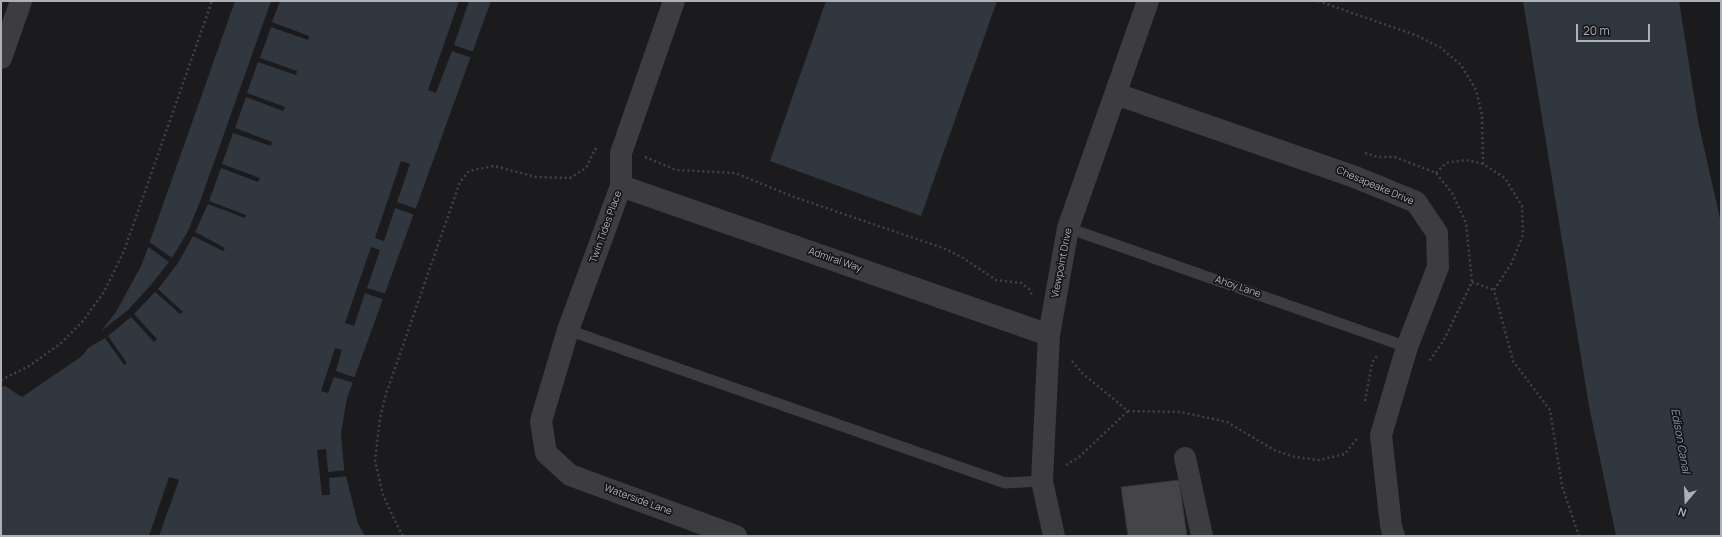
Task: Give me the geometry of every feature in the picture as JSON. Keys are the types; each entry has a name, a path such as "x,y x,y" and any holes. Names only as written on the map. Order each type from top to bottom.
{"street":[{"path":"1,58 21,1"},
{"name":"Twin Tides Place","path":"546,453 541,421 568,330 621,186 621,153 674,1"},
{"name":"Viewpoint Drive","path":"1054,536 1042,482 1049,335 1068,228 1148,1"},
{"name":"Chesapeake Drive","path":"1116,94 1355,177 1416,202 1437,233 1438,267 1407,347 1380,435 1391,526 1394,536"},
{"name":"Admiral Way","path":"621,186 1049,335"},
{"name":"Waterside Lane","path":"546,453 570,475 736,536"},
{"path":"1185,458 1202,536"}],"lane":[{"name":"Ahoy Lane","path":"1068,228 1407,347"},
{"path":"568,330 1005,483 1042,482"}],"path":[{"path":"1,380 29,366 60,344 82,322 104,292 124,251 212,1"},
{"path":"1318,1 1418,36 1441,48 1461,65 1476,90 1482,115 1484,164"},
{"path":"1436,173 1446,163 1466,160 1484,164 1505,178 1522,206 1523,235 1511,264 1494,290 1513,361 1550,410 1562,486 1579,536"},
{"path":"1472,282 1494,290"},
{"path":"1042,482 1079,456 1128,411"}],"water":[{"path":"235,1 491,1 347,398 341,433 344,468 358,524 365,536 1,536 1,387 5,386 22,397 82,356 116,312 142,264"},
{"path":"826,1 997,1 921,216 770,161"},
{"name":"Edison Canal","path":"1523,1 1679,1 1698,121 1721,223 1721,536 1616,536 1589,406"}],"pier":[{"path":"271,1 280,1 272,22 309,36 308,40 271,27 260,58 297,71 296,75 258,62 247,93 285,107 283,111 246,97 235,128 272,142 271,146 233,133 222,164 260,178 258,182 221,168 209,201 246,215 245,218 208,204 195,232 225,248 223,251 193,236 178,263 158,289 183,312 180,314 155,292 134,314 157,339 154,342 131,317 108,336 127,363 124,365 105,338 83,351 96,335 128,310 169,262 147,246 148,241 172,258 188,231 201,199"},
{"path":"459,1 469,1 454,45 474,52 472,58 452,51 436,93 428,90"},
{"path":"401,161 410,164 397,202 417,209 415,215 395,208 384,241 375,238"},
{"path":"371,247 380,250 367,288 387,294 385,300 365,293 354,326 345,323"},
{"path":"335,348 342,350 336,371 356,378 354,383 334,377 328,393 321,391"},
{"path":"326,449 328,472 347,470 348,476 329,478 330,495 322,495 317,450"},
{"path":"169,477 179,480 159,536 149,536"}],"building":[{"path":"1179,480 1187,536 1128,536 1121,487"}]}
